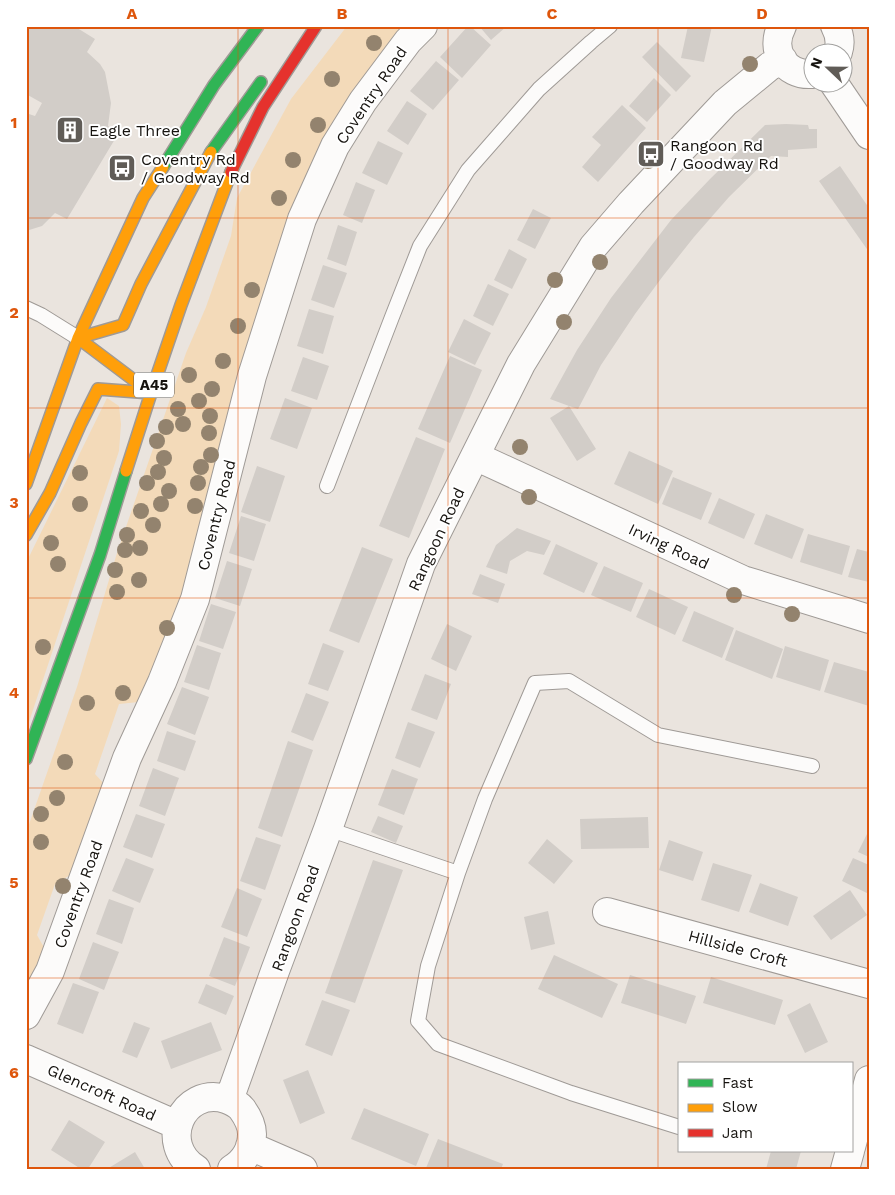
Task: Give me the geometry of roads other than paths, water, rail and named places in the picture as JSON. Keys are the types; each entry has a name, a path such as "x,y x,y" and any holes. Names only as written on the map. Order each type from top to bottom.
{"highway":[{"path":"26,484 78,338 143,198 214,85 258,26"},
{"path":"291,45 311,26"},
{"name":"A45","path":"26,759 100,554 152,392 227,180 263,106 316,26"},
{"path":"78,338 123,325 141,284 213,148 267,73"},
{"path":"78,338 152,392"},
{"path":"26,535 50,493 80,423 98,388 152,392"}],"street":[{"name":"Coventry Road","path":"26,1015 50,971 127,758 162,682 195,599 252,376 302,219 335,146 363,101 408,41 423,26"},
{"path":"782,26 777,39 779,54 788,66 802,74"},
{"name":"Rangoon Road","path":"229,1100 328,829 421,564 521,364 593,247 726,103 770,66 783,60"},
{"path":"840,92 869,135"},
{"name":"Irving Road","path":"475,456 743,580 869,618"},
{"name":"Hillside Croft","path":"607,912 869,984"},
{"name":"Glencroft Road","path":"26,1059 178,1124"},
{"path":"852,1143 869,1080"},
{"path":"196,1169 184,1159 178,1149 176,1142 178,1124 185,1110 198,1100 216,1097 229,1100 239,1106 247,1116 252,1129 247,1154 232,1169"},
{"path":"250,1146 303,1169"},
{"path":"846,1169 850,1152"}],"lane":[{"path":"327,486 420,246 468,170 539,89 610,26"},
{"path":"26,308 78,338"},
{"path":"678,1127 571,1093 438,1044 418,1021 428,966 458,873 485,799 535,683 568,681 658,735 812,766"},
{"path":"328,829 458,873"}],"place":[{"name":"Eagle Three","path":"70,130"},
{"name":"Rangoon Rd / Goodway Rd","path":"651,154"},
{"name":"Coventry Rd / Goodway Rd","path":"122,168"}]}
